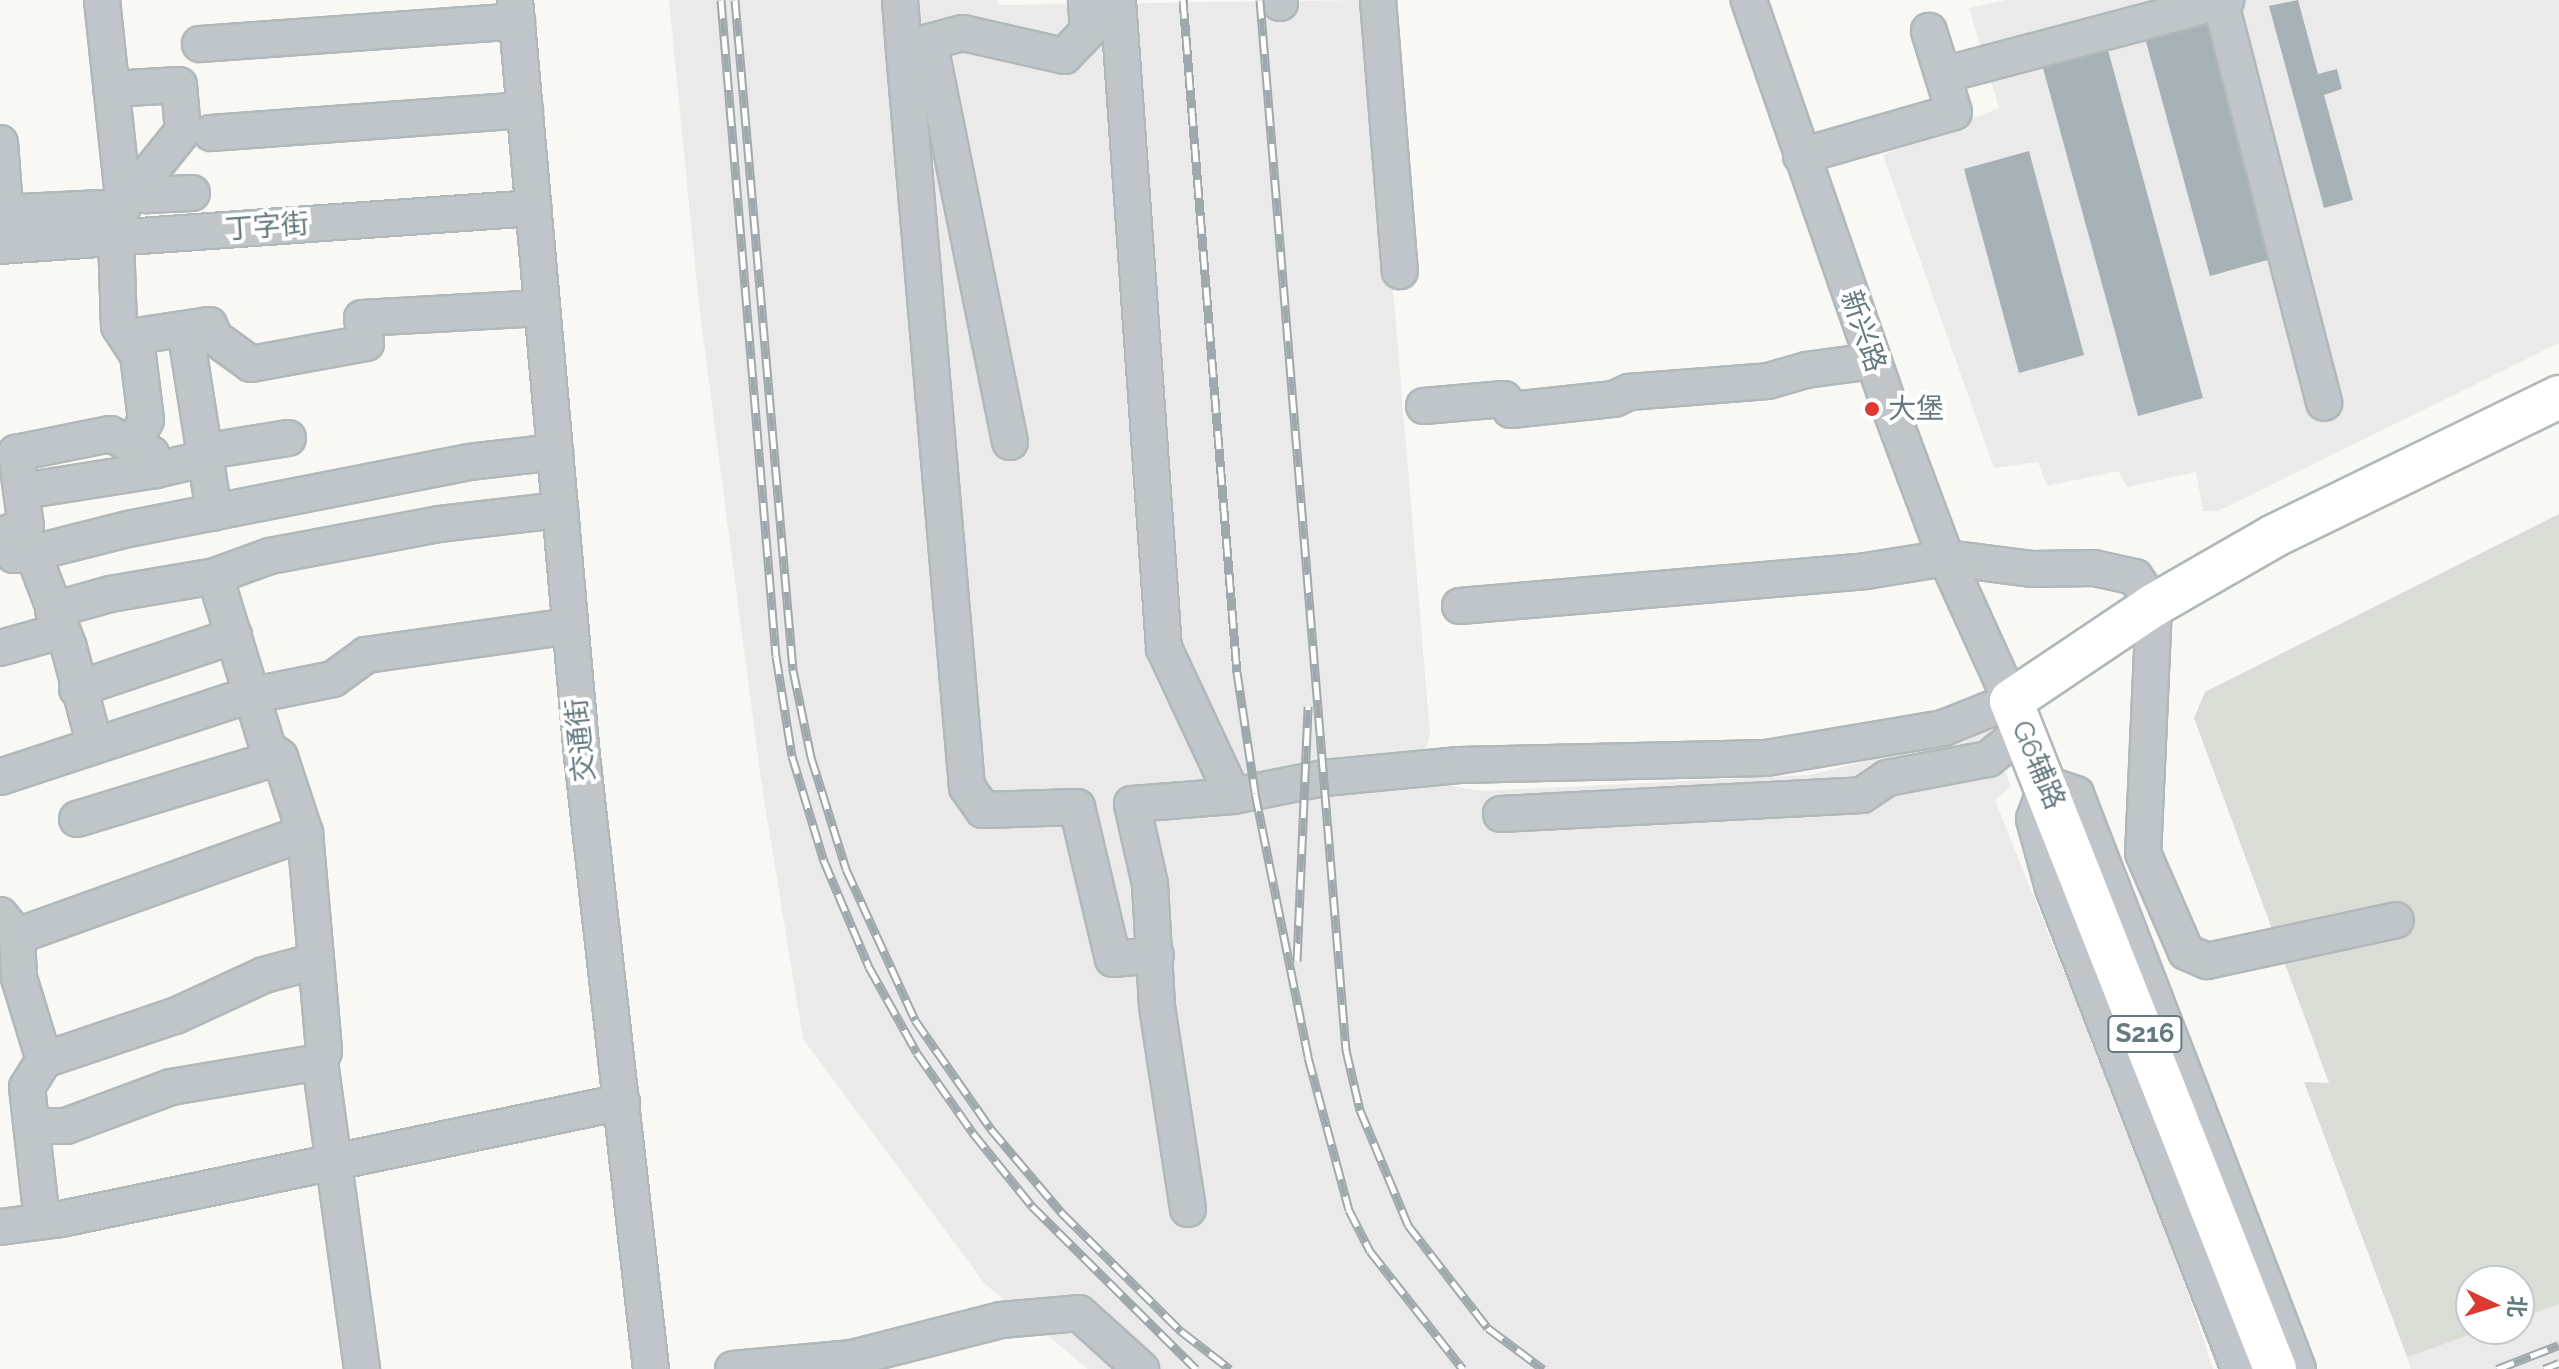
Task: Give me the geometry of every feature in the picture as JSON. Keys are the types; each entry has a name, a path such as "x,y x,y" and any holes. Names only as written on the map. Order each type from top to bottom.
{"main road":[{"name":"G6辅路","path":"2275,1369 2047,784 2017,716 2154,605 2274,536 2559,397"}],"street":[{"path":"102,0 111,89 129,192"},
{"path":"900,0 916,46 1010,442"},
{"path":"916,46 963,33 1064,56 1088,31 1086,0"},
{"path":"1118,0 1164,648 1233,796"},
{"path":"1378,0 1400,271"},
{"name":"新兴路","path":"1749,0 1873,361 1946,558 2017,716"},
{"path":"1943,75 2222,1 2324,403"},
{"path":"200,44 516,10"},
{"name":"交通街","path":"516,10 570,626 651,1369"},
{"path":"1801,156 1954,112 1929,31"},
{"path":"916,46 967,787 983,810 1077,807 1113,959 1156,955"},
{"path":"0,143 4,229 123,207 129,192 183,131 179,85 111,89"},
{"path":"211,133 525,110"},
{"path":"129,192 146,195 192,193"},
{"name":"丁字街","path":"4,229 116,237 534,208"},
{"path":"116,237 119,326 130,337 138,355 146,420 134,443"},
{"path":"130,337 209,325 215,338 251,364 366,343 362,318 542,308"},
{"path":"185,329 203,459 214,513"},
{"path":"1424,406 1504,399 1511,410 1614,399 1629,392 1768,381 1806,370 1873,361"},
{"path":"156,470 151,454 134,443 110,434 16,453 26,527 0,537 14,555 33,553 469,462 555,452"},
{"path":"23,491 156,470 203,459 208,451 288,438"},
{"path":"1,660 57,621 110,594 215,576 270,556 501,514 560,510"},
{"path":"33,553 95,746"},
{"path":"1460,606 1866,571 1946,558 2033,569 2094,568 2135,577 2154,605 2143,853 2186,952 2207,961 2396,920"},
{"path":"215,576 256,698 268,748 280,757 305,833 324,1051 320,1062 362,1369"},
{"path":"0,777 244,697 256,698 333,679 366,655 570,626"},
{"path":"77,689 234,636"},
{"path":"1188,1209 1157,1006 1150,884 1132,804 1233,796 1324,778 1459,765 1766,758 2017,716"},
{"path":"1501,814 1862,795 1887,778 1988,759 2017,716"},
{"path":"77,819 280,757"},
{"path":"2239,1369 2053,888 2034,819 2047,784 2076,794 2093,846 2298,1369"},
{"path":"42,1221 35,1126 24,1079 19,978 8,926 305,833"},
{"path":"2093,846 2119,855 2143,853"},
{"path":"24,1079 264,975 316,961"},
{"path":"35,1126 66,1126 171,1087 320,1062"},
{"path":"0,1227 622,1102"},
{"path":"733,1369 852,1358 1001,1320 1079,1313 1141,1369"}],"shaded area":[{"path":"669,0 997,0 999,5 1369,0 1430,735 1415,780 1481,791 1809,775 1990,731 2011,787 1995,800 2167,1230 2213,1369 1088,1369 985,1284 803,1039 761,780 699,305"},
{"path":"2006,0 2559,0 2559,343 2218,511 2203,511 2196,472 2127,487 2118,471 2047,486 2038,462 1994,468 1883,155 1999,108 1969,8"},
{"path":"2559,514 2559,1304 2535,1312 2535,1265 2455,1265 2455,1340 2407,1357 2304,1082 2329,1083 2194,718 2205,692"},
{"path":"2559,1304 2559,1369 2411,1369 2407,1357 2455,1340 2455,1345 2535,1345 2535,1312"}],"building":[{"path":"2298,0 2318,74 2337,69 2342,89 2324,95 2353,200 2324,208 2269,6"},
{"path":"2214,19 2278,257 2210,276 2145,38"},
{"path":"2108,50 2203,398 2138,416 2043,68"},
{"path":"2029,151 2084,355 2019,373 1964,169"}],"railway":[{"path":"721,0 776,656 792,756 824,861 869,967 917,1053 973,1133 1032,1206 1196,1369"},
{"path":"735,0 793,670 811,757 846,869 915,1020 991,1129 1062,1213 1181,1331 1230,1369"},
{"path":"1183,0 1237,672 1255,793 1308,1057 1349,1210 1370,1251 1463,1369"},
{"path":"1260,0 1346,1050 1360,1110 1408,1225 1488,1328 1543,1369"},
{"path":"1297,961 1308,706"},
{"path":"2497,1369 2559,1345"},
{"path":"2544,1369 2559,1363"}],"place":[{"name":"大堡","path":"1872,409"}]}
